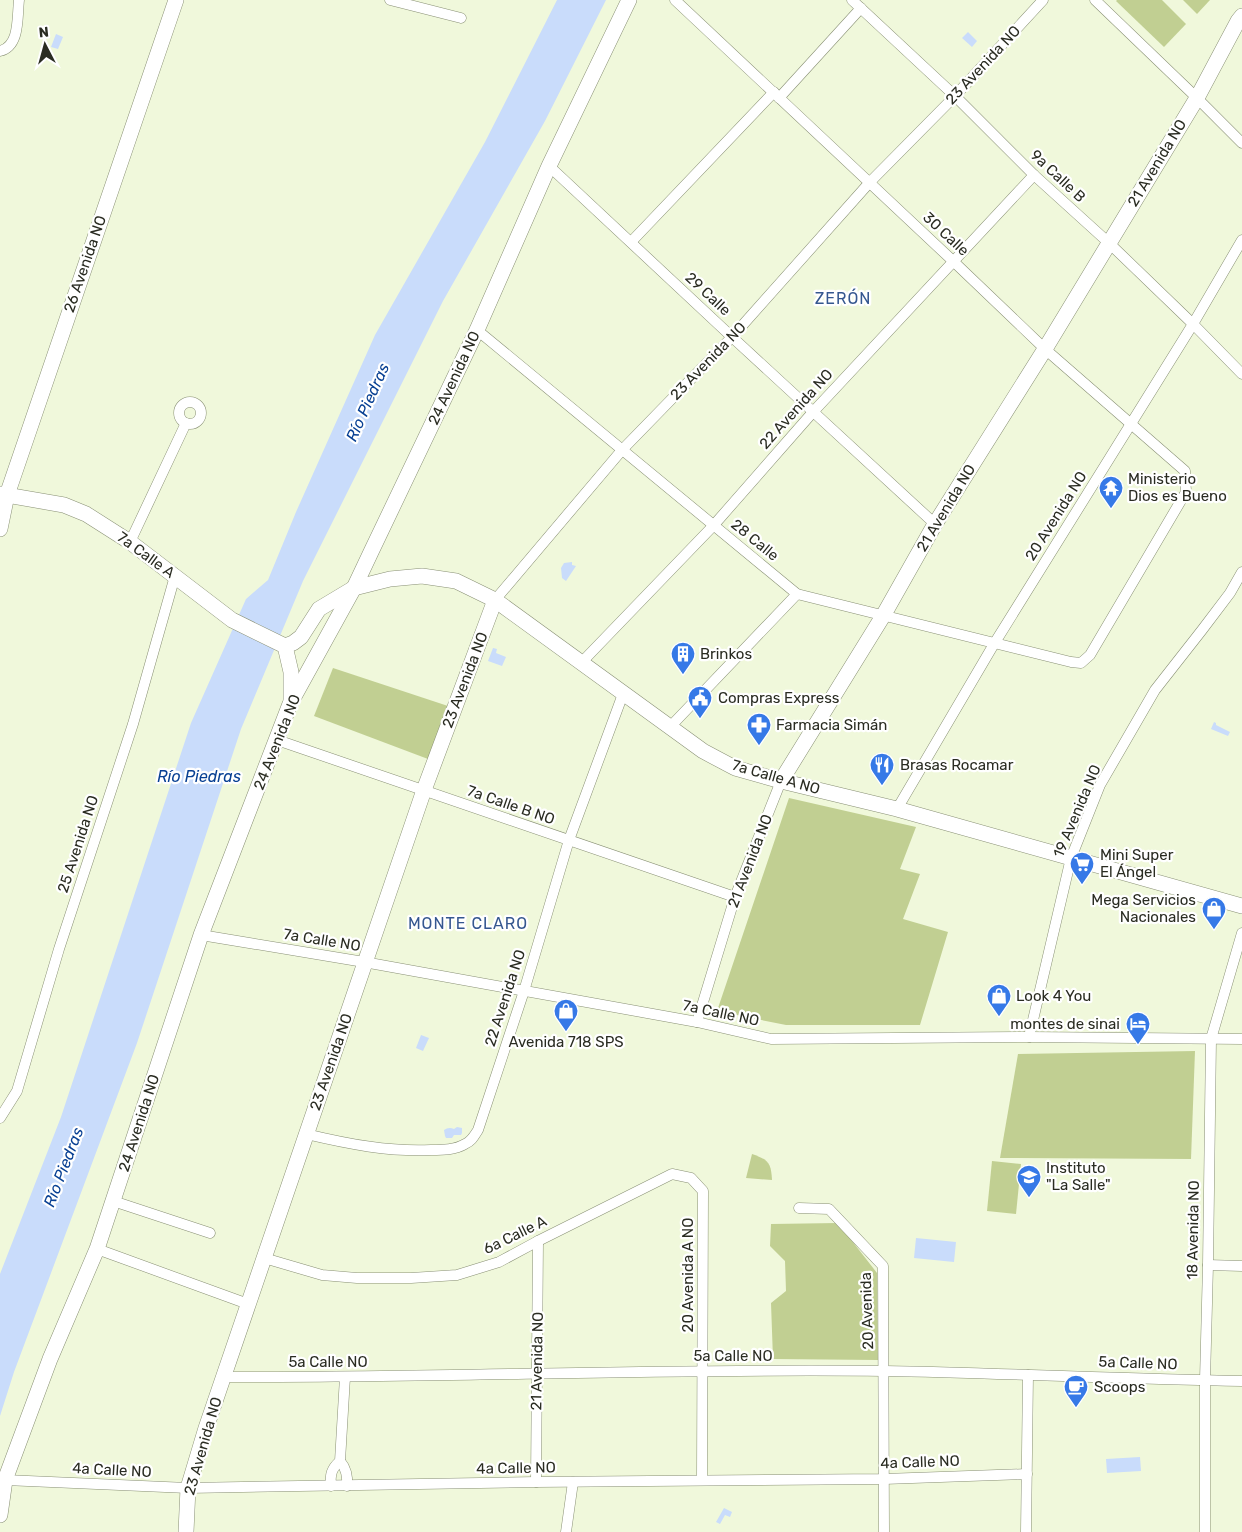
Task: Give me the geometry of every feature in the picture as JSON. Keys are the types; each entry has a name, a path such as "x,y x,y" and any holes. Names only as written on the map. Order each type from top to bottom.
{"street":[{"path":"5,49 15,40 20,0"},
{"name":"26 Avenida NO","path":"0,529 3,494 176,0"},
{"path":"390,0 461,18"},
{"name":"24 Avenida NO","path":"0,1515 5,1480 50,1359 97,1249 201,935 290,704 354,588 477,330 549,166 629,0"},
{"name":"30 Calle","path":"675,0 1045,349 1185,471 1186,492 1090,655 1081,663 1070,662"},
{"name":"9a Calle B","path":"852,0 1034,175 1109,243 1242,374"},
{"name":"23 Avenida NO","path":"186,1532 188,1488 206,1428 424,790 495,600 622,450 732,337 870,182 1044,0"},
{"path":"1095,0 1242,143"},
{"path":"632,242 861,8"},
{"name":"21 Avenida NO","path":"697,1022 735,898 781,781 883,616 935,524 1045,349 1197,98 1242,16"},
{"name":"29 Calle","path":"549,166 935,524"},
{"name":"22 Avenida NO","path":"581,663 713,526 813,412 1034,175"},
{"name":"20 Avenida NO","path":"897,809 994,644 1193,324 1242,240"},
{"name":"28 Calle","path":"477,330 797,594 1070,662"},
{"path":"130,542 186,423"},
{"name":"7a Calle A","path":"3,494 64,504 86,514 130,542 232,620 282,645"},
{"name":"19 Avenida NO","path":"1029,1037 1071,858 1100,785 1155,690 1230,593 1242,572"},
{"name":"25 Avenida NO","path":"0,1118 17,1091 59,949 133,724 175,576"},
{"name":"7a Calle A NO","path":"282,645 293,643 301,637 319,609 354,588 390,579 422,576 456,581 495,600 703,751 735,768 897,809 1242,906"},
{"path":"670,727 797,594"},
{"path":"282,645 291,672 290,704"},
{"name":"22 Avenida NO","path":"306,1134 378,1149 416,1151 451,1150 472,1140 478,1130 524,991 569,840 623,694"},
{"name":"7a Calle B NO","path":"277,740 735,898"},
{"name":"18 Avenida NO","path":"1205,1532 1204,1380 1208,1265 1211,1039 1242,934"},
{"name":"7a Calle NO","path":"201,935 364,962 697,1022 771,1038 1029,1037 1242,1039"},
{"name":"6a Calle A","path":"264,1258 322,1275 357,1278 411,1278 457,1275 499,1262 672,1174 691,1178 703,1191"},
{"name":"20 Avenida A NO","path":"702,1480 703,1191"},
{"path":"113,1201 210,1234"},
{"name":"20 Avenida","path":"799,1208 829,1209 883,1266 884,1371"},
{"name":"21 Avenida NO","path":"536,1482 538,1241"},
{"path":"97,1249 248,1304"},
{"path":"1208,1265 1242,1266"},
{"name":"5a Calle NO","path":"224,1376 345,1377 702,1371 884,1371 1242,1381"},
{"path":"884,1371 884,1532"},
{"path":"1026,1532 1028,1375"},
{"path":"345,1377 340,1461 347,1473 347,1486"},
{"path":"331,1486 331,1472 333,1467 340,1461"},
{"name":"4a Calle NO","path":"5,1480 188,1488 884,1479 1027,1474"},
{"path":"566,1532 573,1482"}],"green space":[{"path":"1117,0 1162,0 1186,24 1164,47"},
{"path":"1183,0 1210,0 1197,14"},
{"path":"333,668 448,706 428,759 314,716"},
{"path":"789,798 916,827 900,869 920,874 903,919 948,932 920,1025 786,1025 717,1011"},
{"path":"1195,1051 1191,1159 1000,1158 1018,1054"},
{"path":"752,1154 766,1160 770,1166 772,1180 746,1178"},
{"path":"992,1161 1021,1164 1016,1214 987,1211"},
{"path":"838,1223 877,1273 878,1360 773,1359 771,1303 786,1291 785,1261 770,1246 771,1224"}],"water":[{"name":"Río Piedras","path":"557,0 606,0 545,121 443,301 303,581 241,729 137,1043 14,1372 0,1416 0,1274 61,1117 191,723 246,599 268,580 296,512 375,335 485,142"},
{"path":"968,32 977,41 972,47 962,38"},
{"path":"56,34 63,37 58,49 51,47"},
{"path":"572,562 572,565 576,566 566,581 562,578 561,568 564,563"},
{"path":"493,648 497,649 496,653 506,657 502,666 488,661"},
{"path":"1214,722 1230,732 1228,736 1211,729"},
{"path":"421,1035 429,1038 423,1051 416,1048"},
{"path":"457,1127 462,1128 461,1135 446,1138 444,1130"},
{"path":"916,1238 956,1242 954,1262 914,1258"},
{"path":"1140,1457 1141,1471 1107,1473 1106,1459"},
{"path":"724,1508 732,1512 730,1517 725,1515 720,1524 716,1522"}],"place":[{"name":"Ministerio Dios es Bueno","path":"1111,509"},
{"name":"Brinkos","path":"683,675"},
{"name":"Compras Express","path":"700,719"},
{"name":"Farmacia Simán","path":"759,746"},
{"name":"Brasas Rocamar","path":"882,786"},
{"name":"Mini Super El Ángel","path":"1082,885"},
{"name":"Mega Servicios Nacionales","path":"1214,930"},
{"name":"Look 4 You","path":"999,1017"},
{"name":"Avenida 718 SPS","path":"566,1032"},
{"name":"montes de sinai","path":"1138,1045"},
{"name":"Instituto \"La Salle\"","path":"1029,1198"},
{"name":"Scoops","path":"1076,1408"}],"district":[{"name":"ZERÓN","path":"843,298"},
{"name":"MONTE CLARO","path":"468,923"}]}
